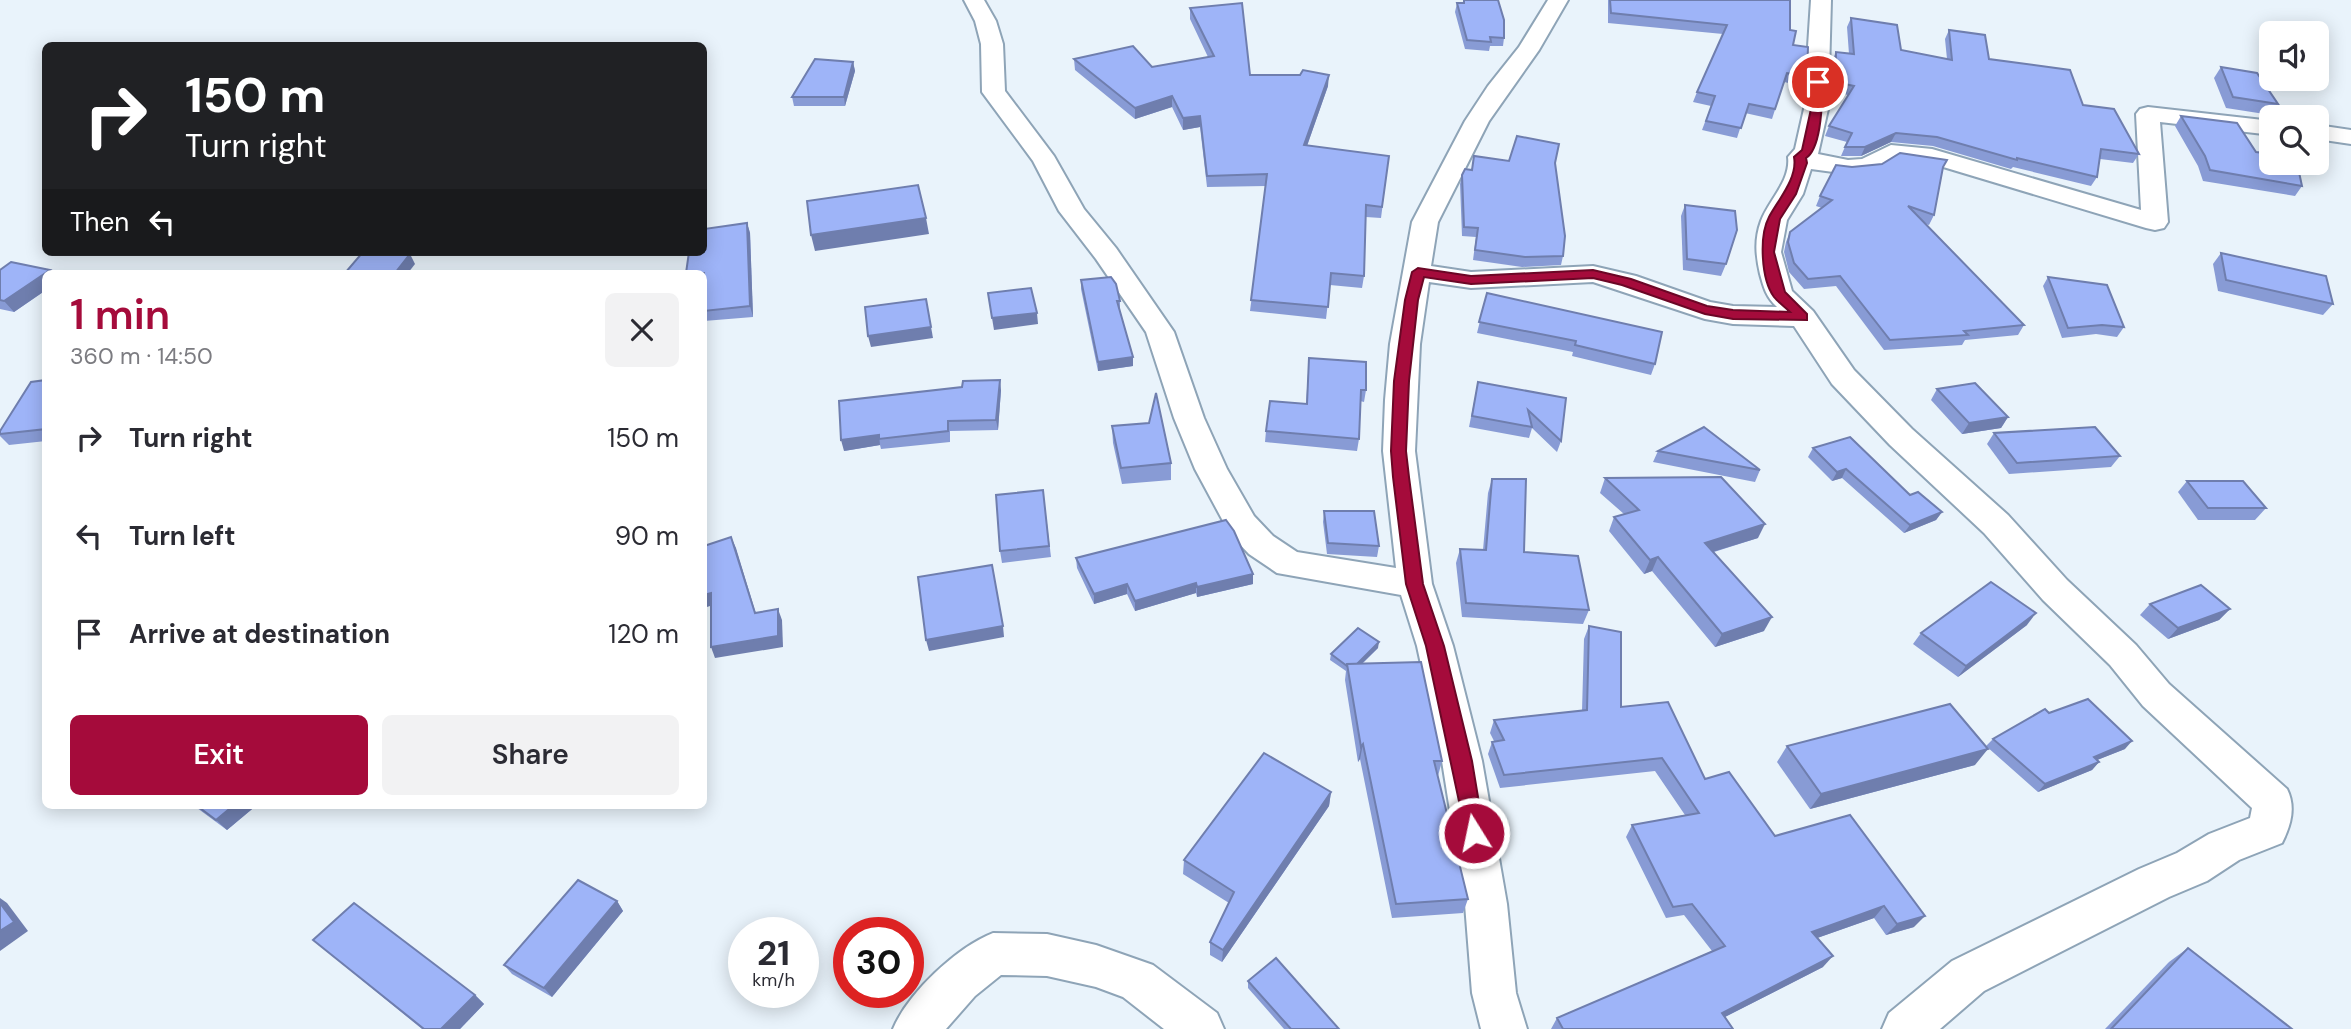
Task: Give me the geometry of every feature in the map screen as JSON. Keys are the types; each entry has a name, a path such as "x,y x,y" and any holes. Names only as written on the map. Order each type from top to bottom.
{"street":[{"path":"974,0 982,10 995,55 993,92 1045,161 1072,211 1106,254 1160,332 1189,418 1211,469 1242,525 1261,545 1289,564 1415,584"},
{"path":"1504,1029 1494,993 1486,904 1462,761 1435,646 1415,584 1399,451 1405,344 1425,222 1471,131 1496,91 1544,27 1558,0"},
{"path":"1821,0 1816,109 1807,152 1800,157 1801,163 1790,194 1774,219 1768,252 1779,294 1803,317 1843,377 1901,437 1996,524 2055,590 2123,655 2156,695 2273,802 2268,830 2224,847 2192,867 2154,883 1968,976 1908,1028"},
{"path":"1801,163 1817,161 1848,167 1868,166 1891,152 1932,156 2155,222 2148,114 2259,127"},
{"path":"2329,134 2351,137"},
{"path":"1418,272 1471,280 1593,274 1626,282 1705,310 1733,315 1803,317"},
{"path":"916,1029 958,981 993,954 1047,955 1096,966 1137,980 1201,1029"}],"building":[{"path":"1464,0 1498,0 1504,20 1504,38 1490,37 1491,42 1467,40 1457,3 1464,3"},
{"path":"1610,0 1790,0 1790,30 1796,31 1793,45 1808,47 1807,76 1787,73 1775,109 1749,104 1741,128 1706,121 1715,96 1697,92 1727,25 1611,13"},
{"path":"1242,3 1250,75 1300,75 1303,70 1329,75 1304,145 1389,156 1382,207 1366,205 1364,276 1331,273 1328,307 1251,300 1267,174 1207,176 1200,116 1183,118 1172,96 1135,108 1074,59 1133,46 1152,67 1214,56 1190,8"},
{"path":"1851,18 1897,25 1901,50 1952,60 1949,30 1985,35 1989,59 2070,70 2083,105 2114,109 2139,154 2101,149 2097,177 2017,160 1937,137 1896,133 1865,147 1845,147 1852,133 1829,126 1854,86 1835,82 1836,52 1854,54"},
{"path":"815,59 853,62 844,97 792,97"},
{"path":"2221,67 2257,73 2259,91 2269,91 2278,104 2233,97"},
{"path":"2181,116 2237,123 2256,152 2259,152 2259,175 2300,175 2302,186 2210,170 2205,156"},
{"path":"1517,136 1559,144 1555,163 1565,236 1563,256 1525,257 1475,250 1478,228 1464,227 1462,175 1465,169 1472,170 1474,156 1509,161"},
{"path":"1900,153 1947,160 1943,167 1934,215 1908,206 2024,325 1964,331 1968,335 1890,340 1840,276 1808,279 1794,263 1788,242 1790,232 1832,200 1820,196 1836,165 1852,167 1882,164"},
{"path":"918,185 926,218 811,235 807,201"},
{"path":"1685,205 1735,211 1737,230 1726,264 1687,259"},
{"path":"747,223 750,306 707,311 707,270 686,270 688,256 707,256 707,229"},
{"path":"2221,253 2326,276 2333,304 2226,280"},
{"path":"360,256 408,256 397,270 348,270"},
{"path":"11,262 50,270 42,270 42,275 4,301 0,300 0,270"},
{"path":"1111,277 1116,284 1120,301 1117,301 1133,357 1098,362 1081,280"},
{"path":"2048,277 2107,285 2124,327 2102,325 2068,328"},
{"path":"1031,288 1037,313 992,318 988,293"},
{"path":"1487,293 1662,332 1655,364 1575,345 1576,341 1479,322"},
{"path":"926,299 931,327 868,336 865,307"},
{"path":"1309,358 1366,362 1366,390 1361,390 1359,439 1266,431 1270,401 1307,404"},
{"path":"1000,380 996,420 948,421 948,431 879,439 879,435 841,440 839,401 962,387 963,381"},
{"path":"42,381 42,429 0,434 0,431 31,382"},
{"path":"1478,382 1566,398 1561,441 1528,410 1532,427 1472,416"},
{"path":"1975,383 2008,417 1969,423 1937,389"},
{"path":"1156,393 1171,463 1121,468 1112,426 1149,423"},
{"path":"1704,427 1760,470 1658,451"},
{"path":"2095,427 2120,456 2017,463 1994,433"},
{"path":"1850,437 1910,495 1918,492 1942,512 1910,525 1846,469 1837,472 1813,448"},
{"path":"1721,477 1765,524 1705,543 1772,617 1722,634 1658,557 1650,560 1614,517 1639,510 1605,478"},
{"path":"1492,479 1526,479 1524,552 1578,556 1589,610 1466,603 1460,549 1486,550"},
{"path":"2187,481 2243,481 2266,508 2208,508"},
{"path":"1043,490 1049,546 1000,551 996,495"},
{"path":"1324,511 1374,511 1379,546 1328,543"},
{"path":"1226,520 1234,531 1253,574 1197,587 1196,583 1135,601 1127,584 1094,594 1076,558"},
{"path":"731,537 755,613 778,609 778,636 711,647 711,593 707,594 707,545"},
{"path":"992,565 1003,626 926,640 918,577"},
{"path":"1991,582 2036,613 1966,666 1921,633"},
{"path":"2201,585 2230,609 2178,628 2150,604"},
{"path":"1589,626 1621,632 1621,707 1668,702 1705,779 1729,772 1775,836 1850,815 1925,916 1897,924 1884,906 1812,932 1833,956 1722,1013 1733,1029 1563,1029 1557,1018 1725,946 1692,904 1673,907 1632,825 1699,813 1662,758 1504,775 1492,742 1504,740 1494,720 1587,710"},
{"path":"1358,628 1379,642 1357,664 1347,666 1331,654"},
{"path":"1421,662 1442,761 1434,761 1468,899 1396,904 1363,744 1361,747 1347,664"},
{"path":"2088,699 2132,741 2094,757 2099,762 2045,784 1993,739 2045,709 2049,713"},
{"path":"1950,704 1988,749 1821,794 1787,746"},
{"path":"1264,753 1331,792 1223,950 1210,942 1234,892 1184,860"},
{"path":"201,809 229,809 216,820"},
{"path":"578,880 617,901 544,988 504,965"},
{"path":"0,903 14,922 0,931"},
{"path":"354,903 475,995 441,1029 424,1029 313,940"},
{"path":"2188,948 2292,1029 2111,1029"},
{"path":"1276,958 1339,1029 1291,1029 1248,981"}],"route":[{"path":"1474,833 1462,761 1435,646 1415,584 1406,530 1399,451 1400,400 1411,300 1418,272 1471,280 1593,274 1626,282 1705,310 1733,315 1803,317 1779,294 1768,252 1774,219 1790,194 1801,163 1800,157 1807,152 1816,109 1818,82"}]}
